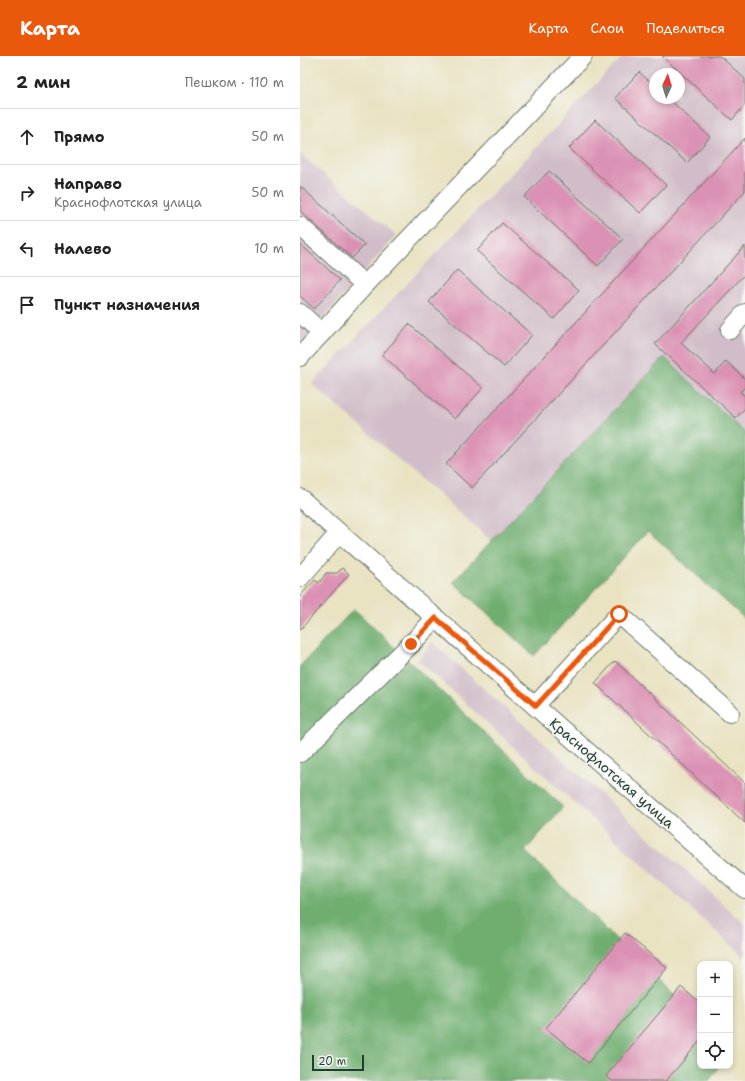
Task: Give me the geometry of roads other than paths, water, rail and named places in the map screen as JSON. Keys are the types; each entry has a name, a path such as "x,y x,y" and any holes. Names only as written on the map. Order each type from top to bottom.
{"street":[{"path":"300,357 365,285 583,56"},
{"path":"300,226 365,285"},
{"path":"300,313 322,333"},
{"path":"730,330 745,313"},
{"name":"Краснофлотская улица","path":"300,498 745,889"},
{"path":"300,578 339,533"},
{"path":"536,706 619,614 730,713"},
{"path":"300,753 436,618"}]}
